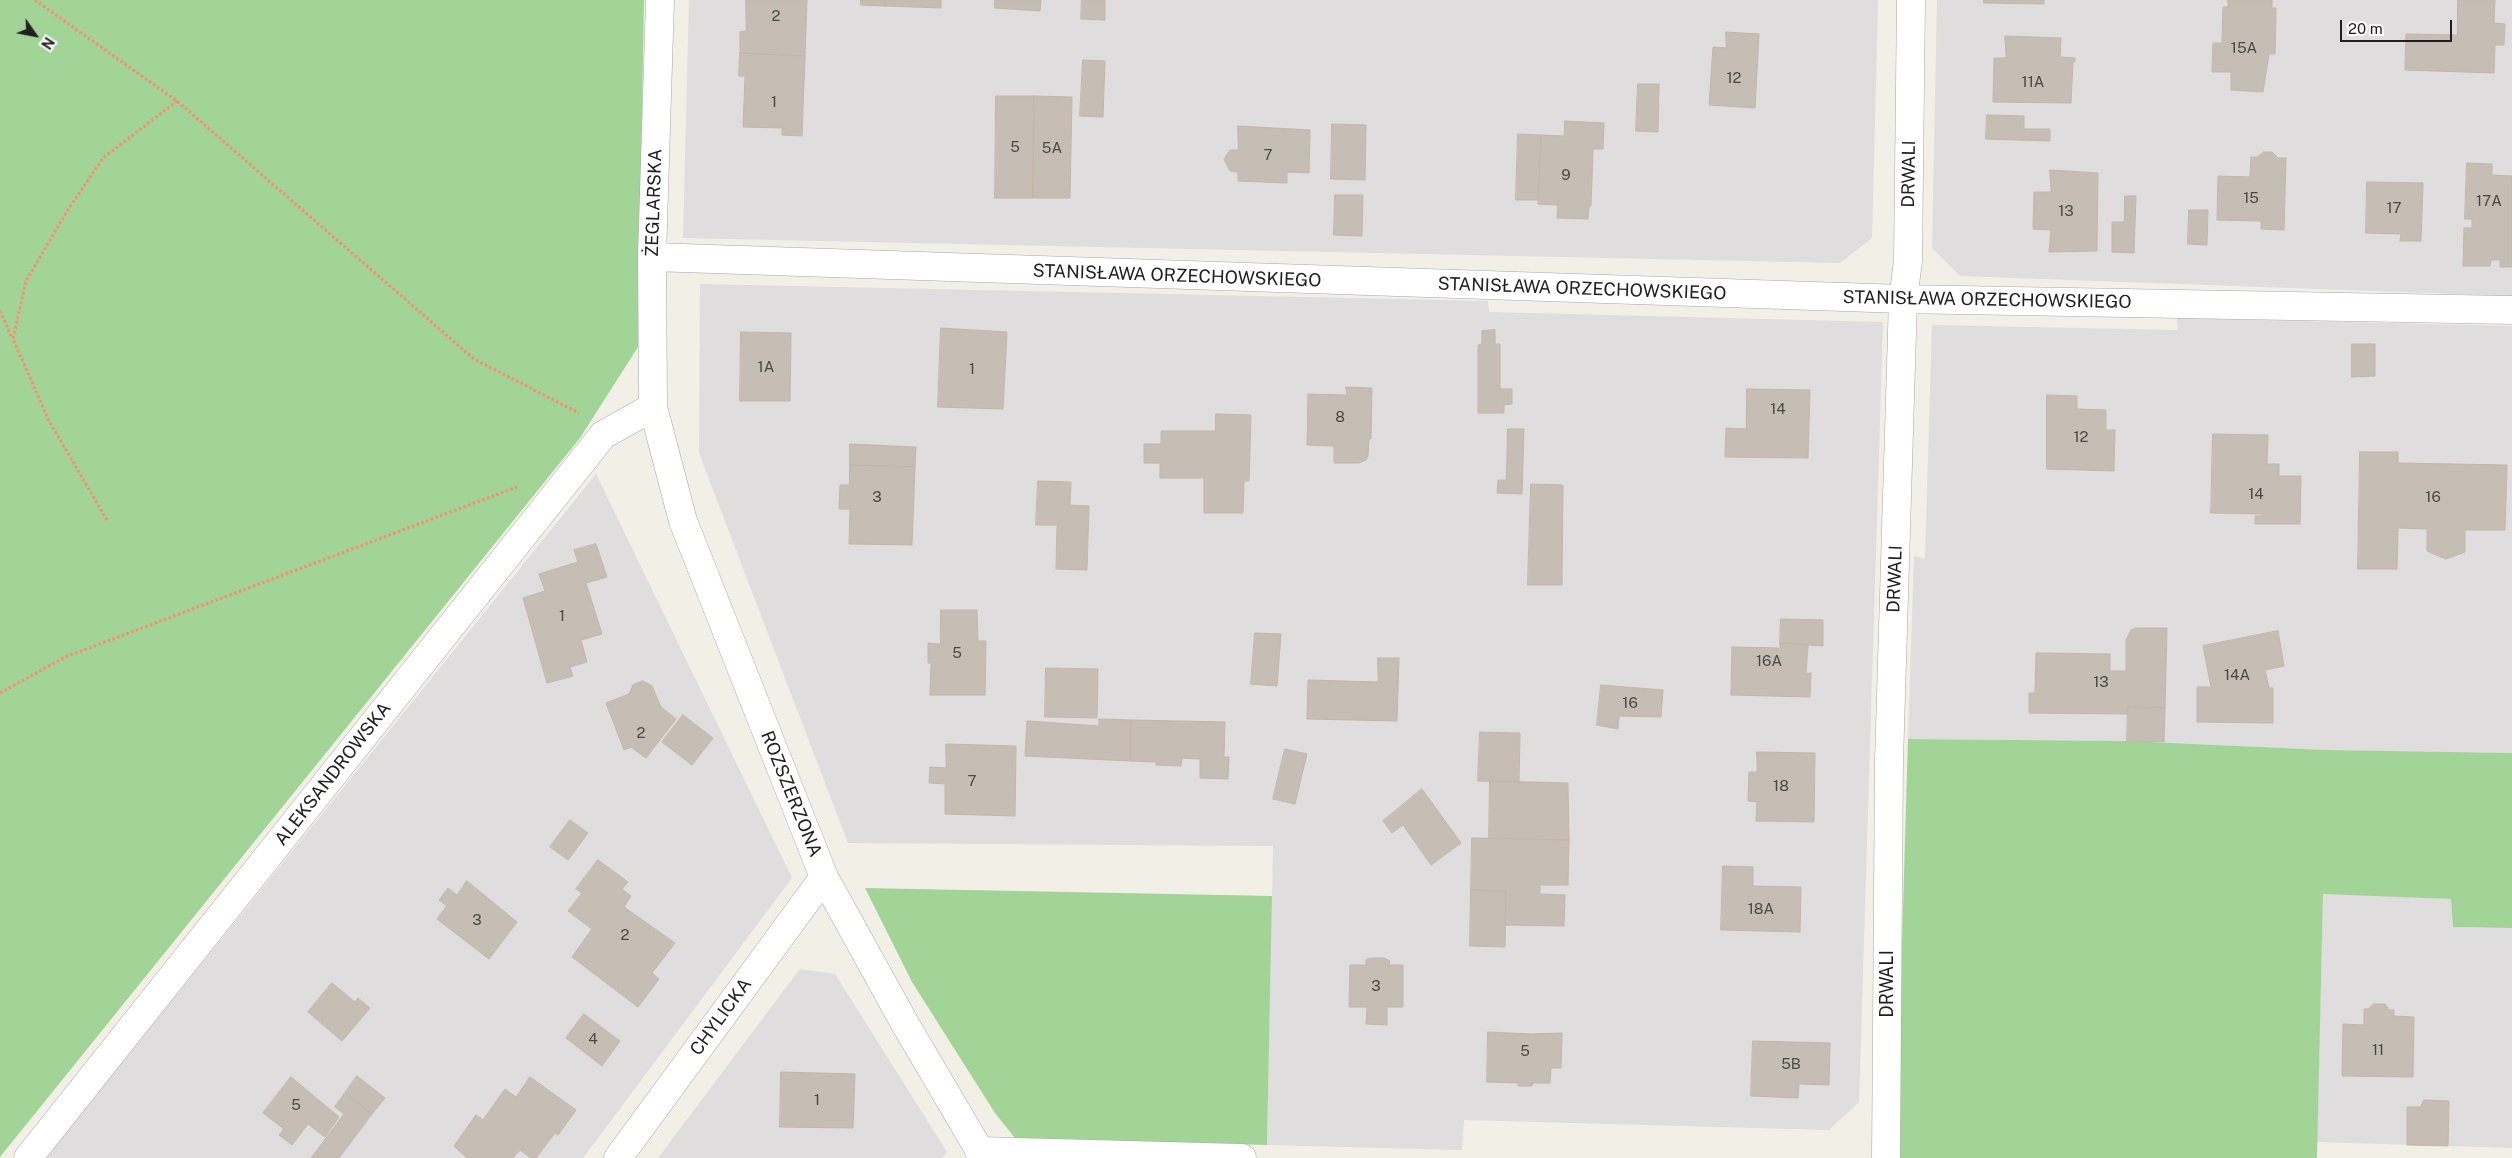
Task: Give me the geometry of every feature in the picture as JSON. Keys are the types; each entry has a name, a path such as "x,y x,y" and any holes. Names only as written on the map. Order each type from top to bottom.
{"street":[{"name":"ŻEGLARSKA","path":"653,407 652,257 660,0"},
{"name":"DRWALI","path":"1886,1158 1889,761 1903,299 1908,260 1911,0"},
{"name":"STANISŁAWA ORZECHOWSKIEGO","path":"652,257 1903,299 2512,310"},
{"name":"ALEKSANDROWSKA","path":"28,1158 603,435 653,407"},
{"name":"ROZSZERZONA","path":"653,407 683,521 824,877 904,1022 982,1154"},
{"name":"CHYLICKA","path":"618,1158 824,877"},
{"path":"982,1154 1242,1158"}],"path":[{"path":"35,0 177,101 474,359 585,416 603,435"},
{"path":"13,339 26,281 74,201 103,158 177,101"},
{"path":"0,311 49,421 107,520"},
{"path":"0,693 65,657 526,484"}],"shaded area":[{"path":"689,0 1878,0 1872,238 1840,263 683,238"},
{"path":"1937,0 2512,0 2512,296 1960,276 1932,248"},
{"path":"700,284 1488,301 1489,312 1883,322 1859,1102 1829,1130 1464,1120 1462,1150 1267,1145 1273,846 848,843 699,453"},
{"path":"2177,318 2512,326 2512,753 2327,750 2127,741 1908,739 1914,556 1925,559 1932,325 2178,330"},
{"path":"596,474 792,878 583,1158 45,1158"},
{"path":"2323,893 2451,899 2454,927 2512,928 2512,1148 2317,1142"},
{"path":"800,969 835,974 947,1152 942,1158 658,1158"}],"green space":[{"path":"0,0 644,0 638,347 580,438 0,1157"},
{"path":"1908,739 2127,741 2327,750 2512,753 2512,928 2453,927 2451,899 2323,894 2317,1158 1899,1158 1896,1146"},
{"path":"865,888 1272,896 1267,1145 1015,1138 995,1113 912,982"}],"building":[{"path":"746,0 807,0 805,56 740,53 740,32 746,31"},
{"path":"861,0 885,0 885,6 861,5"},
{"path":"885,0 941,0 941,8 885,6"},
{"path":"995,0 1041,0 1040,11 995,8"},
{"path":"1082,0 1105,0 1105,20 1081,19"},
{"path":"1984,0 2044,0 2044,4 1984,3"},
{"path":"2228,0 2272,0 2272,8 2276,8 2275,54 2269,54 2263,92 2231,90 2231,72 2212,72 2213,43 2222,43 2223,7 2228,7"},
{"path":"2458,0 2495,0 2494,23 2505,24 2504,45 2495,45 2494,73 2405,70 2406,34 2457,35"},
{"path":"1726,32 1759,34 1755,108 1709,105 1713,47 1726,48"},
{"path":"2005,36 2061,38 2060,57 2075,58 2075,62 2073,62 2071,103 1993,102 1994,58 2006,58"},
{"path":"740,53 805,56 802,136 782,135 782,128 743,127 745,76 739,76"},
{"path":"1083,60 1105,61 1103,117 1080,116"},
{"path":"1638,84 1659,84 1658,132 1636,131"},
{"path":"996,96 1034,96 1033,198 995,198"},
{"path":"1034,96 1072,97 1070,198 1033,198"},
{"path":"1987,115 2024,116 2024,129 2050,129 2050,141 1986,139"},
{"path":"1565,121 1604,123 1603,149 1593,149 1591,206 1589,206 1588,219 1557,218 1558,205 1538,204 1541,135 1564,136"},
{"path":"1332,124 1366,125 1365,180 1331,179"},
{"path":"1238,126 1310,130 1309,173 1287,172 1287,183 1238,181 1238,172 1230,171 1224,159 1230,150 1238,150"},
{"path":"1518,134 1541,135 1538,200 1516,200"},
{"path":"2264,152 2272,152 2278,158 2286,158 2284,230 2261,229 2261,221 2217,220 2218,176 2250,177 2251,157 2257,157"},
{"path":"2467,163 2492,164 2492,175 2512,176 2512,267 2500,267 2500,260 2491,260 2490,266 2463,266 2464,228 2472,228 2472,219 2465,219"},
{"path":"2050,170 2098,173 2097,251 2049,252 2051,230 2033,229 2034,192 2051,192"},
{"path":"2367,182 2423,183 2421,241 2400,241 2401,234 2366,233"},
{"path":"1335,195 1363,195 1362,236 1334,235"},
{"path":"2125,196 2136,196 2134,253 2112,252 2112,222 2124,222"},
{"path":"2189,210 2208,210 2207,245 2188,244"},
{"path":"941,328 1007,332 1003,409 938,407"},
{"path":"1495,330 1495,344 1500,344 1500,389 1512,389 1512,404 1504,405 1504,413 1478,413 1478,345 1482,344 1482,331"},
{"path":"741,332 791,333 790,401 740,401"},
{"path":"2352,344 2375,344 2375,376 2352,377"},
{"path":"1346,387 1372,388 1371,439 1369,439 1366,460 1359,463 1334,463 1334,446 1307,445 1308,394 1347,395"},
{"path":"1747,389 1810,390 1808,458 1725,457 1726,428 1746,429"},
{"path":"2047,395 2077,396 2077,409 2106,410 2106,430 2115,430 2114,471 2047,469"},
{"path":"1216,414 1251,415 1249,481 1244,481 1243,513 1204,513 1204,478 1160,478 1160,463 1144,463 1144,444 1161,444 1161,431 1215,431"},
{"path":"1508,429 1524,429 1522,494 1497,493 1498,480 1506,480"},
{"path":"2213,434 2268,435 2267,464 2279,464 2279,476 2301,476 2300,524 2255,524 2255,516 2263,516 2263,514 2211,513"},
{"path":"850,444 916,447 915,467 850,465"},
{"path":"2360,452 2398,452 2398,463 2507,465 2505,530 2465,530 2465,552 2446,559 2427,551 2427,529 2398,528 2397,569 2358,569"},
{"path":"850,465 915,467 912,545 849,544 850,509 839,509 840,485 849,485"},
{"path":"1038,481 1071,482 1070,505 1089,506 1087,570 1056,569 1057,525 1036,525"},
{"path":"1531,484 1563,485 1562,585 1528,585"},
{"path":"596,544 607,577 586,583 602,634 581,640 587,662 570,667 573,676 547,683 523,598 545,591 539,574 578,562 574,550"},
{"path":"941,610 977,610 978,641 986,641 985,695 930,695 931,663 928,663 928,643 940,644"},
{"path":"1781,619 1823,620 1823,646 1780,643"},
{"path":"2137,628 2167,628 2165,708 2128,707 2128,714 2029,713 2029,693 2035,693 2036,653 2110,654 2110,671 2126,671 2126,640 2131,630"},
{"path":"2278,631 2284,666 2265,670 2269,688 2273,688 2273,723 2197,722 2197,687 2211,687 2203,646"},
{"path":"1255,633 1281,634 1277,686 1251,684"},
{"path":"1780,643 1808,645 1806,674 1811,673 1810,697 1731,695 1732,647 1780,648"},
{"path":"1378,658 1399,658 1397,721 1307,719 1308,680 1378,682"},
{"path":"1046,668 1098,669 1097,718 1045,717"},
{"path":"643,681 652,686 661,707 676,719 646,758 631,747 624,750 606,703 629,694 633,685"},
{"path":"1601,685 1663,690 1661,717 1619,716 1618,729 1597,725"},
{"path":"2128,707 2165,708 2164,742 2127,741"},
{"path":"683,715 713,738 692,765 662,742"},
{"path":"1099,719 1131,720 1131,761 1025,756 1027,721 1099,726"},
{"path":"1131,720 1225,722 1224,757 1229,757 1228,779 1200,778 1200,759 1182,758 1181,766 1131,761"},
{"path":"1480,732 1520,733 1519,782 1478,781"},
{"path":"946,744 1016,746 1015,816 945,814 945,784 929,783 930,767 946,768"},
{"path":"1285,749 1307,754 1295,804 1273,799"},
{"path":"1757,752 1815,753 1814,822 1756,821 1757,802 1748,801 1749,772 1757,772"},
{"path":"1490,781 1568,783 1569,840 1489,838"},
{"path":"1422,789 1461,843 1431,865 1403,825 1392,833 1383,821"},
{"path":"570,820 588,833 568,860 550,847"},
{"path":"1472,838 1569,840 1568,885 1540,885 1540,894 1565,895 1564,926 1505,925 1506,891 1471,890"},
{"path":"598,860 628,882 622,889 631,896 624,907 675,943 652,973 659,979 638,1007 572,957 592,929 568,911 582,893 576,889"},
{"path":"1723,866 1753,867 1753,886 1801,887 1800,932 1721,930"},
{"path":"467,881 517,922 489,959 437,919 447,906 439,900 448,888 457,895"},
{"path":"1471,890 1506,891 1505,947 1470,946"},
{"path":"1384,958 1390,961 1389,965 1403,965 1403,1007 1387,1007 1387,1025 1366,1024 1367,1007 1349,1007 1350,965 1366,965 1366,960"},
{"path":"332,983 355,1002 358,998 370,1008 342,1041 308,1012"},
{"path":"2374,1004 2385,1004 2389,1010 2394,1010 2394,1016 2414,1017 2413,1077 2342,1076 2343,1024 2364,1025 2364,1009 2368,1009"},
{"path":"584,1014 620,1041 602,1066 566,1038"},
{"path":"1488,1032 1562,1033 1561,1068 1551,1068 1550,1083 1533,1083 1532,1086 1518,1086 1518,1083 1487,1082"},
{"path":"1753,1041 1830,1043 1829,1085 1799,1084 1798,1098 1751,1096"},
{"path":"781,1072 855,1074 853,1128 780,1127"},
{"path":"357,1076 385,1098 372,1114 345,1093"},
{"path":"291,1077 339,1117 325,1137 308,1124 292,1145 279,1135 284,1129 263,1113"},
{"path":"530,1077 576,1110 558,1135 555,1133 536,1158 531,1158 520,1150 513,1158 467,1158 454,1146 476,1115 483,1120 505,1089 516,1097"},
{"path":"345,1093 372,1114 339,1158 311,1158 344,1114 335,1107"},
{"path":"2424,1100 2449,1101 2448,1146 2407,1145 2407,1107 2420,1107"}]}
